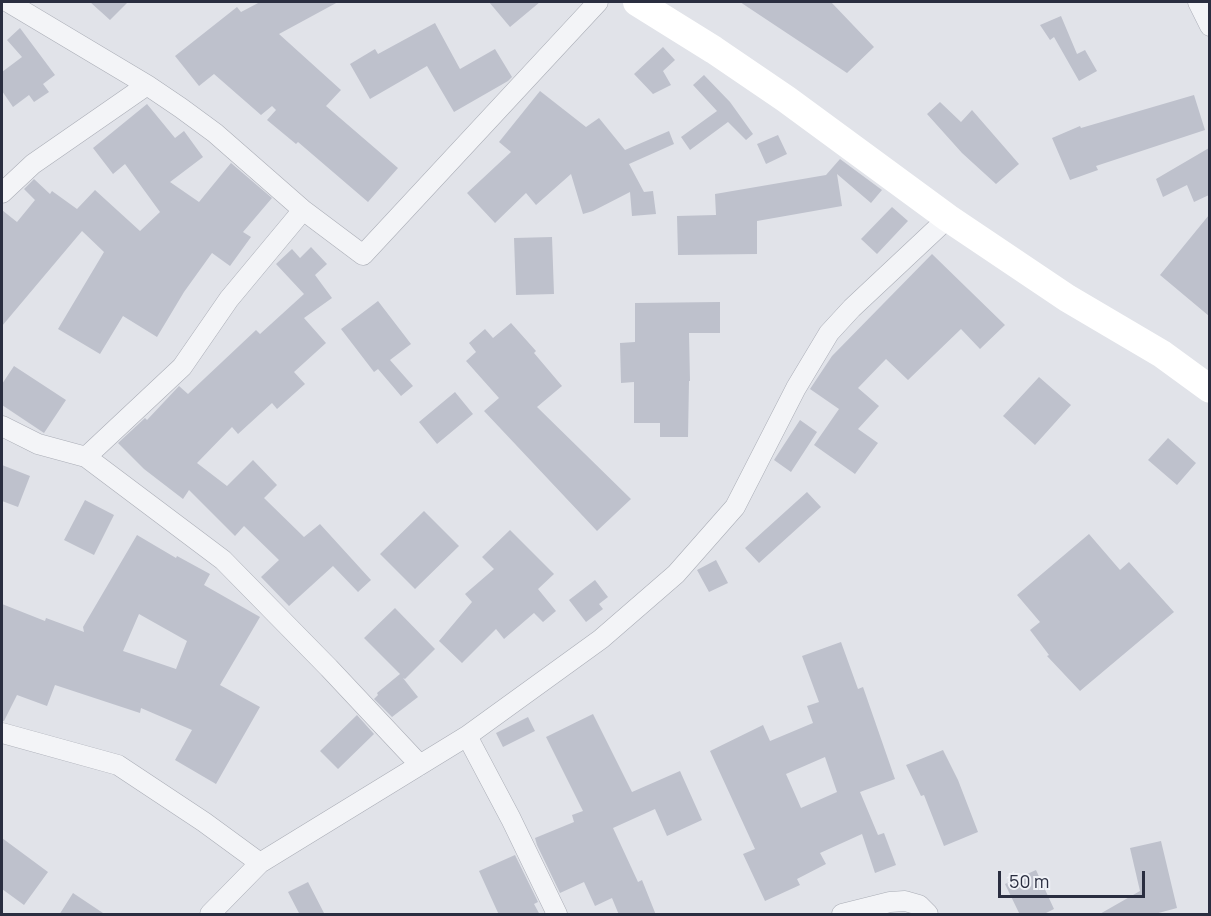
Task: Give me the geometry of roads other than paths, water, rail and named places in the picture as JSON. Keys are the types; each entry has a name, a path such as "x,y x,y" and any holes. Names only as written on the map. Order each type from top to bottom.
{"main road":[{"path":"637,2 786,99 948,218 1066,298 1162,354 1209,388"}],"street":[{"path":"8,2 147,85 215,133 303,210 363,255 598,2"},
{"path":"1198,2 1209,26"},
{"path":"2,193 33,164 147,85"},
{"path":"86,457 182,367 230,299 303,210"},
{"path":"210,915 260,863 467,736 601,639 676,574 735,507 796,388 830,333 852,309 948,218"},
{"path":"2,426 38,444 86,457 223,560 420,765"},
{"path":"2,733 118,765 204,822 260,863"},
{"path":"467,736 511,819 557,915"},
{"path":"842,915 890,902 905,901 919,905 928,915"}]}
